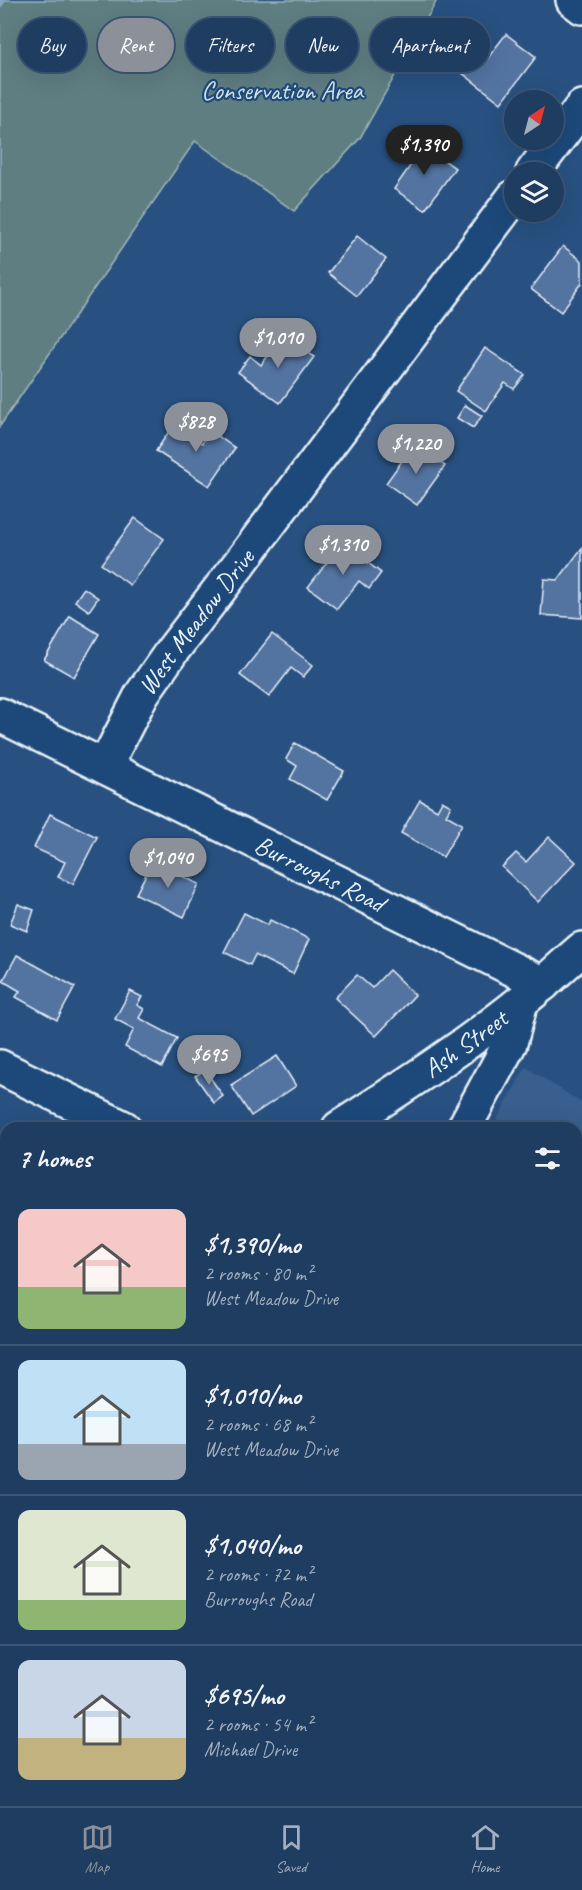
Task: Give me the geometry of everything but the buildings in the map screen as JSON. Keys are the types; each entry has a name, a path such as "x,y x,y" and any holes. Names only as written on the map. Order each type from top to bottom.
{"street":[{"path":"573,0 582,7"},
{"path":"540,162 582,106"},
{"name":"West Meadow Drive","path":"105,766 142,694 172,651 504,210"},
{"name":"Burroughs Road","path":"0,716 105,766 532,993"},
{"name":"Ash Street","path":"348,1122 443,1059 532,993 582,949"},
{"path":"467,1122 510,1043 532,993"},
{"path":"0,1068 112,1122"}],"shaded area":[{"path":"526,1067 582,1103 582,1122 495,1122"}],"green space":[{"name":"Conservation Area","path":"0,0 437,0 427,18 370,18 370,72 397,72 360,138 294,211 195,141 0,426"}]}
